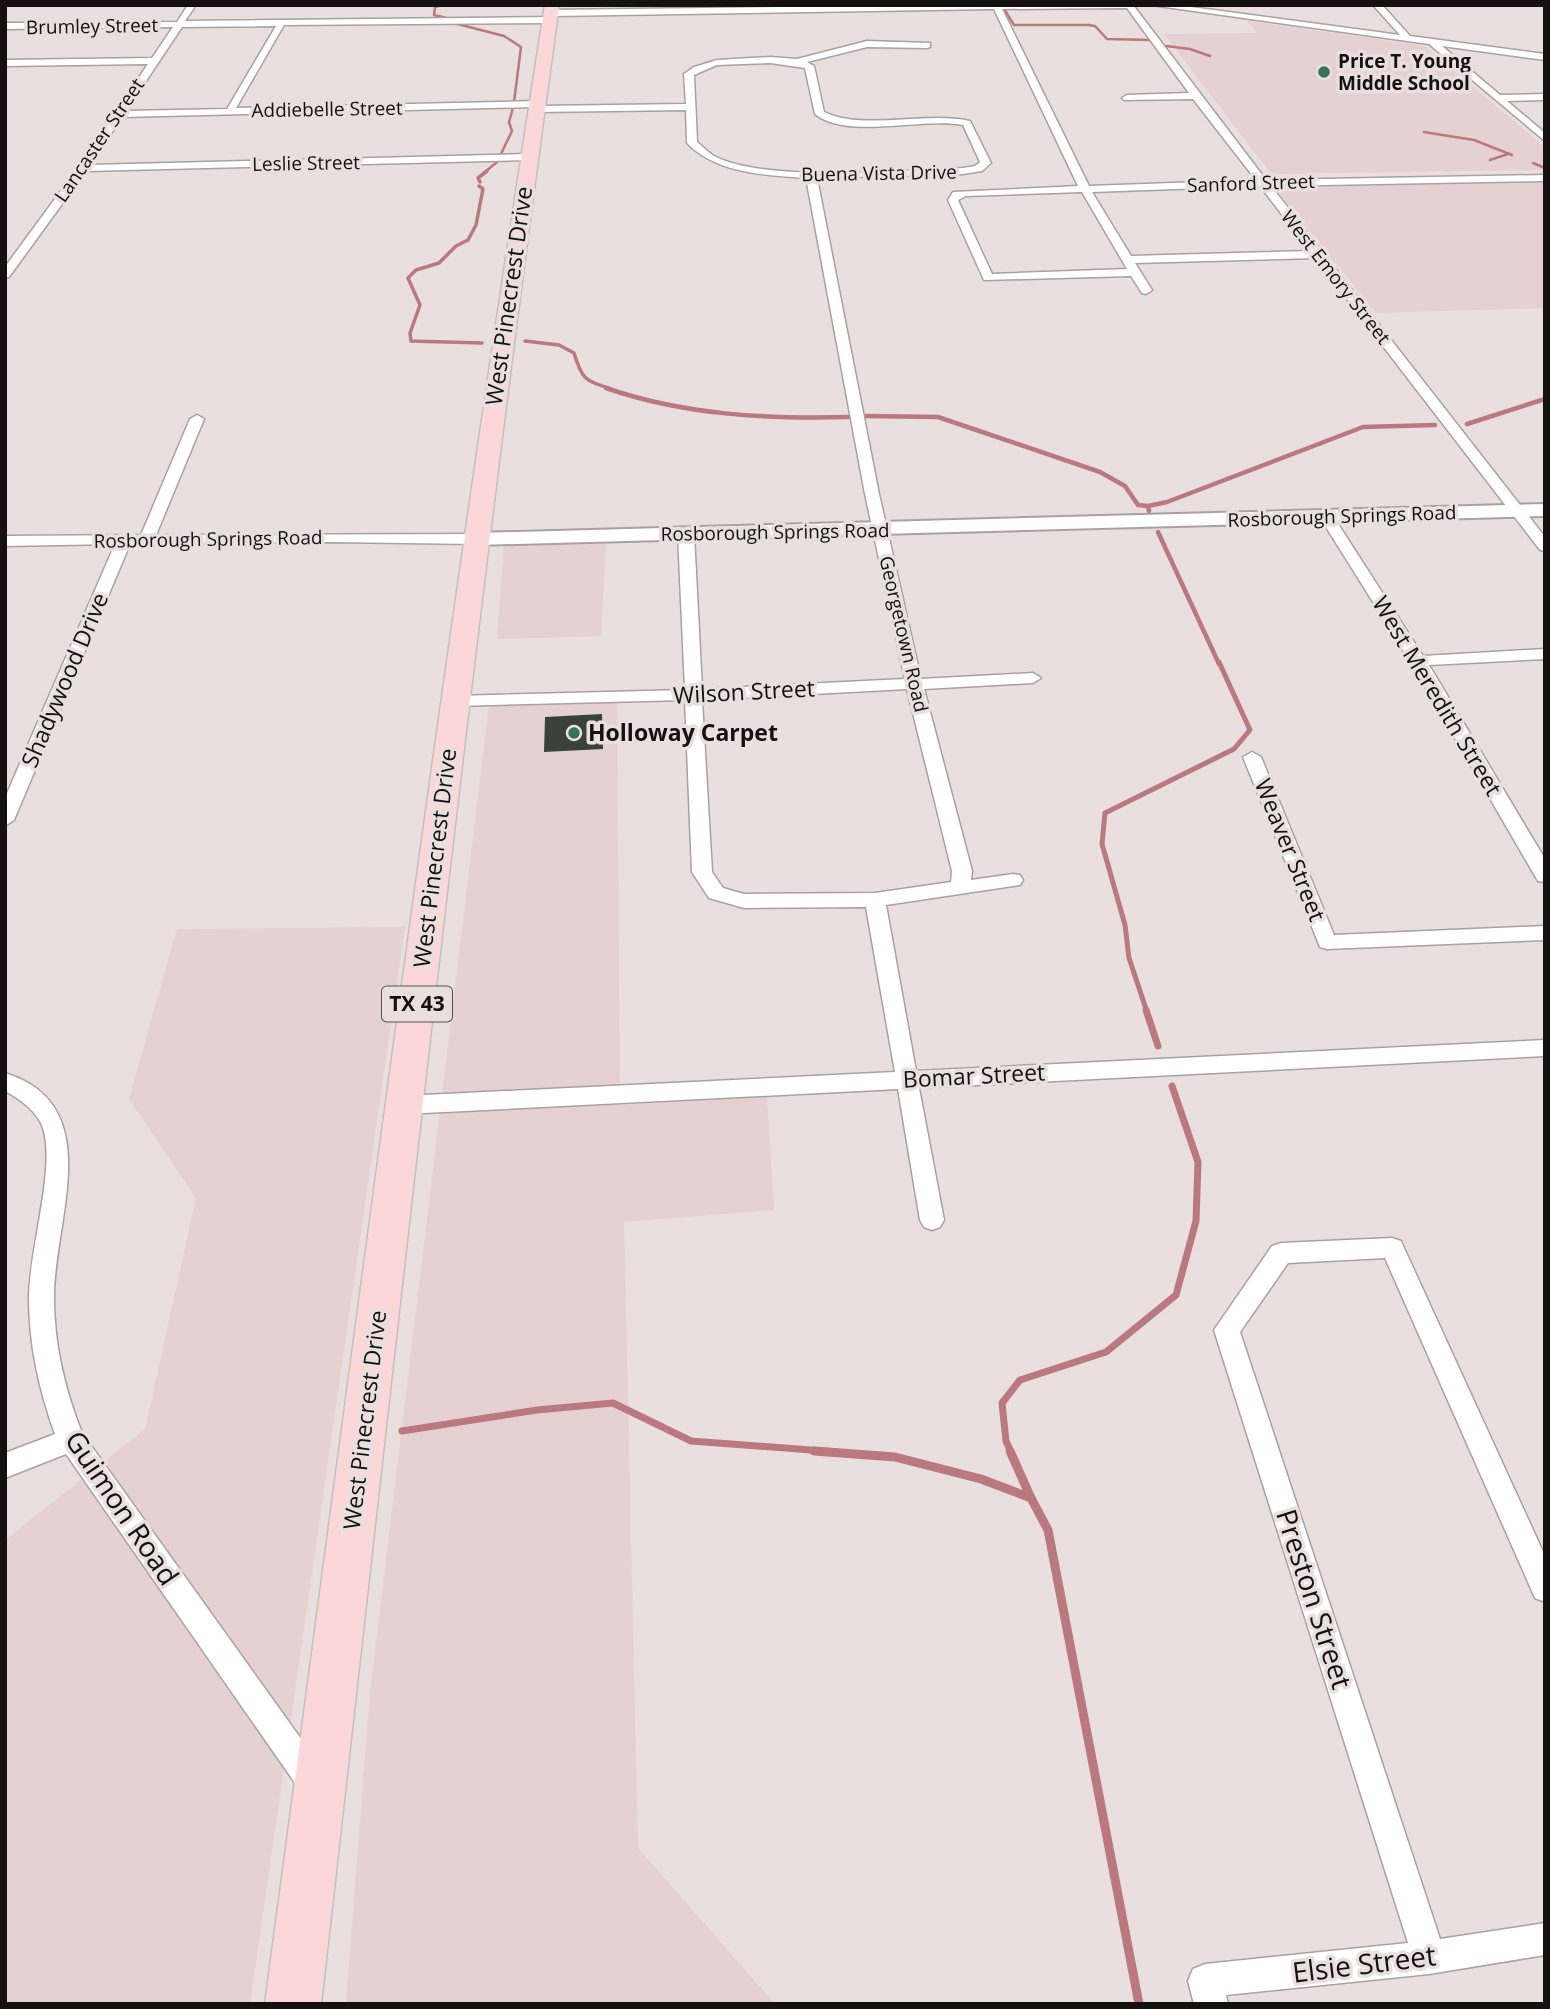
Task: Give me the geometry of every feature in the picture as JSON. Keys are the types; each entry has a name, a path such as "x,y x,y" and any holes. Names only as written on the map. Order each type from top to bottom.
{"main road":[{"name":"West Pinecrest Drive","path":"293,2004 476,539 552,13"}],"street":[{"name":"Lancaster Street","path":"5,275 83,168 192,5"},
{"name":"Brumley Street","path":"5,26 179,25 362,17 787,8 1129,5"},
{"name":"West Emory Street","path":"1129,5 1196,96 1545,547"},
{"path":"1155,5 1545,57"},
{"path":"1249,5 1263,19"},
{"path":"1377,5 1408,38"},
{"path":"996,8 1035,92 1104,223 1146,290"},
{"path":"230,111 282,22"},
{"path":"1431,41 1543,134"},
{"path":"797,62 867,44 927,46"},
{"path":"5,63 154,61"},
{"name":"Buena Vista Drive","path":"752,61 797,62 810,68 820,114 823,117 849,121 961,121 969,125 986,163 978,169 963,171 811,174 742,169 708,159 692,143 690,107 688,78 691,72 699,67 752,61"},
{"path":"1127,98 1196,96"},
{"path":"1501,98 1545,97"},
{"name":"Addiebelle Street","path":"117,114 690,107"},
{"name":"Leslie Street","path":"83,168 529,158"},
{"name":"Georgetown Road","path":"811,174 879,529 914,683 962,871 961,886"},
{"name":"Sanford Street","path":"1136,272 988,278 953,200 957,194 1087,188 1545,178"},
{"path":"1128,260 1318,254"},
{"path":"146,540 197,419"},
{"name":"Rosborough Springs Road","path":"5,541 342,537 476,539 1545,510"},
{"name":"West Meredith Street","path":"1326,516 1418,661 1545,876"},
{"path":"686,534 702,873 716,893 744,901 875,900 1013,880"},
{"name":"Shadywood Drive","path":"5,820 124,540"},
{"path":"1418,661 1545,654"},
{"name":"Wilson Street","path":"455,701 693,695 1033,678"},
{"name":"Weaver Street","path":"1252,757 1327,942 1545,933"},
{"path":"875,900 932,1220"},
{"name":"Bomar Street","path":"404,1105 1545,1048"},
{"name":"Guimon Road","path":"5,1081 41,1105 54,1130 57,1170 44,1253 43,1329 57,1405 71,1440 319,1791"},
{"name":"Preston Street","path":"1429,1957 1227,1330 1281,1253 1392,1248 1545,1588"},
{"path":"5,1466 71,1440"},
{"name":"Elsie Street","path":"1211,2004 1205,1982 1429,1957 1545,1939"}],"shaded area":[{"name":"Price T. Young Middle School","path":"1247,21 1425,46 1545,147 1545,170 1271,174 1164,34 1257,33"},
{"path":"1545,181 1545,308 1376,313 1275,188"},
{"path":"606,544 601,636 497,639 504,545"},
{"path":"617,691 620,1105 767,1096 774,1210 624,1222 638,1848 775,2004 346,2004 370,1692 490,696"},
{"path":"405,927 250,2004 5,2004 5,1540 145,1429 196,1198 129,1099 177,929"}],"building":[{"name":"Holloway Carpet","path":"602,714 603,749 544,752 545,717"}],"waterway":[{"path":"443,5 435,7 434,15 451,19"},
{"path":"1004,9 1014,25 1089,25 1095,26 1107,39 1150,40 1155,46"},
{"path":"450,22 504,36 521,47 514,102"},
{"path":"1166,46 1190,49 1210,56"},
{"path":"500,156 512,131 509,122 513,108"},
{"path":"1424,132 1474,140 1512,155"},
{"path":"1490,160 1508,154"},
{"path":"485,172 497,162"},
{"path":"1533,163 1545,168"},
{"path":"480,182 478,178 487,171"},
{"path":"479,186 483,189 476,225 468,240 456,246 439,263 416,270 408,278 420,305 410,333 411,341 482,343"},
{"path":"525,341 559,345 574,353 586,378 611,389"},
{"path":"606,388 695,410 756,416 848,417"},
{"path":"1467,424 1545,399"},
{"path":"866,416 938,417 1100,472 1125,486 1138,505 1148,506"},
{"path":"1148,506 1167,502 1363,427 1435,425"},
{"path":"1148,506 1149,511"},
{"path":"1158,532 1219,664"},
{"path":"1147,1012 1129,958 1125,925 1102,844 1105,813 1234,749 1250,730 1219,662"},
{"path":"1146,1010 1158,1046"},
{"path":"1011,1452 1006,1441 1002,1403 1020,1380 1106,1352 1176,1295 1196,1221 1198,1162 1172,1086"},
{"path":"402,1431 537,1410 613,1403 691,1441 837,1452"},
{"path":"814,1451 895,1457 981,1479 1031,1498"},
{"path":"1010,1451 1031,1498"},
{"path":"1031,1498 1048,1530 1139,2004"}],"place":[{"name":"Price T. Young Middle School","path":"1324,72"},
{"name":"Holloway Carpet","path":"574,733"}]}
